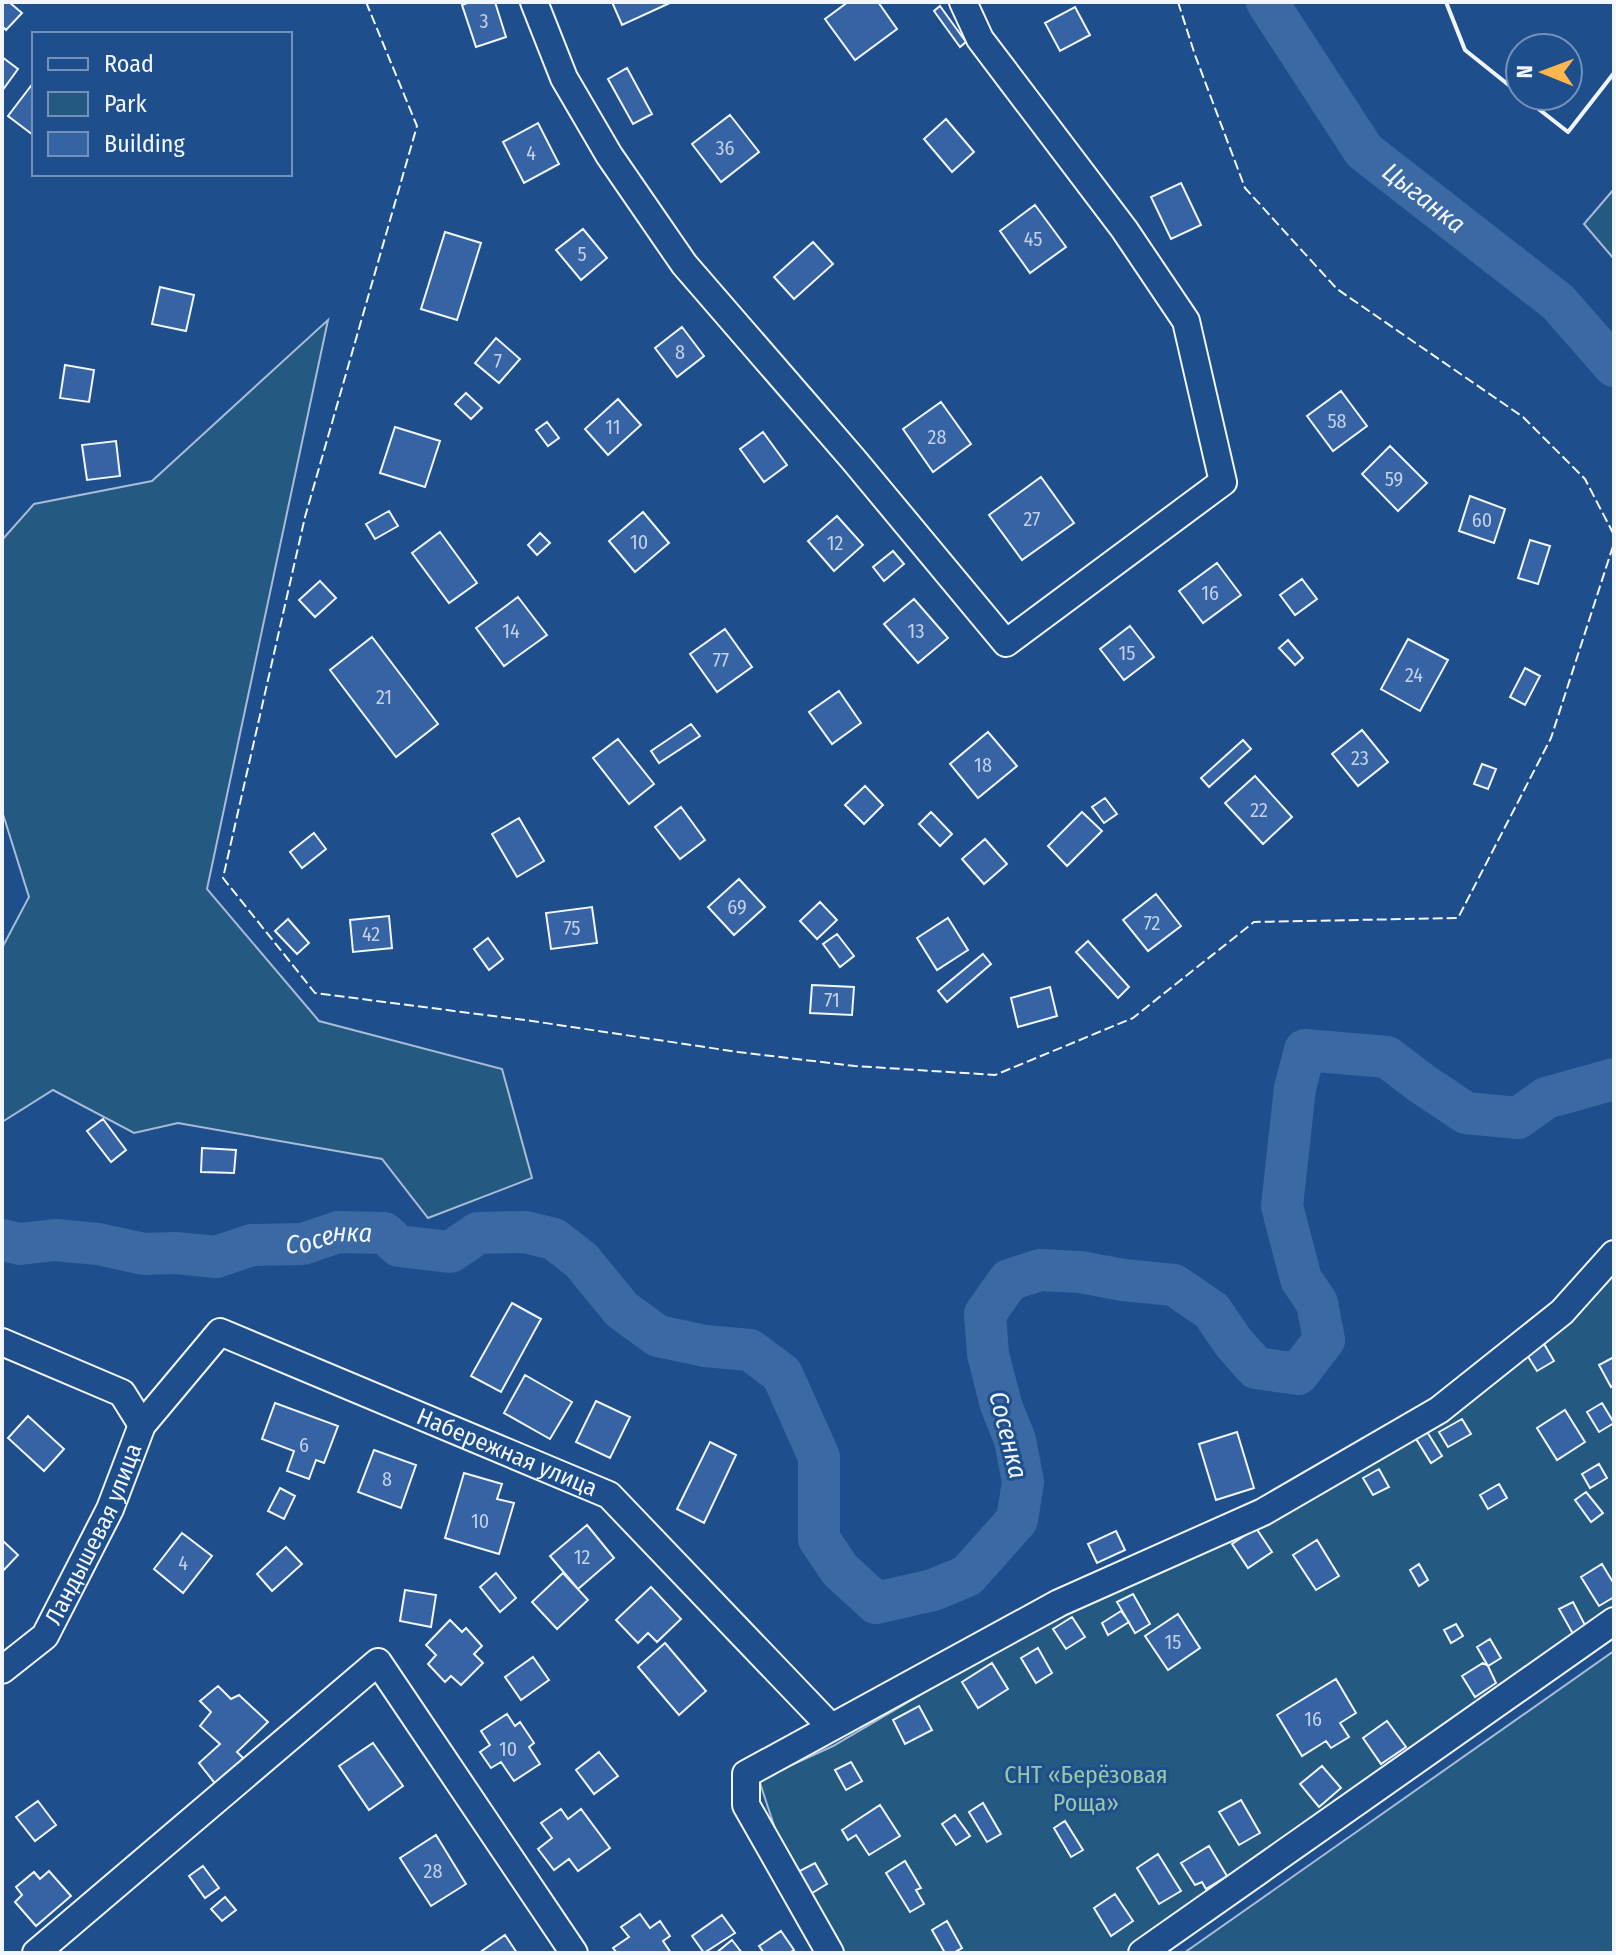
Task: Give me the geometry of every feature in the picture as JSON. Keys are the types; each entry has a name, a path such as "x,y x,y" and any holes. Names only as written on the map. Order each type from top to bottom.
{"street":[{"path":"534,2 564,78 609,155 684,264 853,459 1006,643 1223,482 1186,321 1124,229 980,39 963,2"},
{"path":"830,1953 746,1805 746,1774 1059,1603 1263,1512 1439,1410 1562,1312 1614,1254"},
{"name":"Набережная улица","path":"142,1425 220,1332 609,1495 831,1727"},
{"path":"2,1342 122,1393 142,1425"},
{"name":"Ландышевая улица","path":"2,1670 45,1636 110,1509 142,1425"},
{"path":"1142,1953 1614,1621"},
{"path":"36,1953 378,1662 574,1953"}],"green space":[{"path":"1614,189 1614,259 1584,224"},
{"path":"328,320 207,889 319,1021 502,1069 532,1178 428,1218 382,1159 178,1123 134,1133 53,1090 2,1122 2,948 29,897 2,811 2,540 34,504 152,481"},
{"name":"СНТ «Берёзовая Роща»","path":"1614,1264 1614,1614 1138,1953 835,1953 788,1868 759,1780 833,1746 1067,1609 1504,1367"},
{"path":"1614,1651 1614,1953 1184,1953"}],"building":[{"path":"2,2 9,2 22,13 6,30 2,26"},
{"path":"495,2 506,37 476,47 462,5"},
{"path":"612,2 672,2 622,25"},
{"path":"848,2 878,2 897,29 855,60 825,19"},
{"path":"940,6 966,42 960,47 934,11"},
{"path":"1075,7 1090,35 1060,51 1045,23"},
{"path":"2,57 18,69 2,91"},
{"path":"627,68 652,114 633,124 608,79"},
{"path":"32,85 32,134 8,116"},
{"path":"730,115 759,152 721,182 692,144"},
{"path":"946,119 974,152 952,172 924,139"},
{"path":"538,123 559,164 524,183 503,142"},
{"path":"1181,183 1201,225 1171,239 1151,197"},
{"path":"1035,205 1066,247 1030,273 1000,231"},
{"path":"583,229 607,258 581,280 556,250"},
{"path":"445,232 481,243 457,320 421,309"},
{"path":"813,242 833,264 794,299 774,277"},
{"path":"160,287 194,295 186,331 152,324"},
{"path":"682,327 704,356 677,377 655,348"},
{"path":"496,338 520,359 499,383 475,363"},
{"path":"65,365 94,370 89,402 60,398"},
{"path":"1341,391 1367,426 1333,451 1307,416"},
{"path":"466,393 482,408 471,419 455,404"},
{"path":"618,399 641,425 608,455 585,429"},
{"path":"941,402 971,444 933,472 903,429"},
{"path":"547,422 559,438 548,446 536,430"},
{"path":"395,427 440,441 425,487 380,473"},
{"path":"763,432 787,465 764,482 740,449"},
{"path":"116,441 120,476 87,480 82,445"},
{"path":"1390,446 1427,483 1398,511 1362,474"},
{"path":"1041,477 1074,523 1022,560 989,515"},
{"path":"1470,496 1505,509 1494,543 1459,531"},
{"path":"389,511 398,526 375,539 366,524"},
{"path":"643,512 669,543 635,572 609,541"},
{"path":"837,516 863,545 834,571 808,541"},
{"path":"440,532 477,583 449,603 412,553"},
{"path":"540,533 550,543 537,555 528,545"},
{"path":"1530,540 1550,546 1538,584 1518,578"},
{"path":"893,551 904,564 884,581 873,567"},
{"path":"1217,563 1241,595 1203,623 1179,591"},
{"path":"1302,579 1317,599 1295,615 1280,595"},
{"path":"320,581 336,598 315,617 299,600"},
{"path":"518,597 547,635 504,666 476,628"},
{"path":"914,599 948,638 918,663 884,624"},
{"path":"1130,626 1154,657 1124,680 1100,649"},
{"path":"725,629 752,667 717,692 690,654"},
{"path":"372,637 438,724 396,757 330,670"},
{"path":"1408,639 1448,660 1420,711 1381,689"},
{"path":"1288,640 1303,658 1295,665 1279,648"},
{"path":"1525,668 1540,676 1525,705 1510,697"},
{"path":"839,691 861,723 832,744 809,712"},
{"path":"691,724 700,736 659,763 651,751"},
{"path":"1362,730 1388,762 1358,786 1332,754"},
{"path":"988,732 1017,766 978,798 950,764"},
{"path":"618,739 654,784 629,804 593,758"},
{"path":"1243,740 1251,749 1209,787 1201,778"},
{"path":"1482,764 1496,769 1488,789 1474,784"},
{"path":"1255,776 1292,817 1263,844 1225,803"},
{"path":"865,786 883,805 864,824 845,805"},
{"path":"1105,798 1117,814 1104,823 1092,807"},
{"path":"681,807 705,840 680,859 655,827"},
{"path":"931,812 952,834 940,846 919,824"},
{"path":"1082,812 1102,831 1067,866 1048,846"},
{"path":"519,818 544,861 517,877 492,834"},
{"path":"314,833 326,849 302,868 290,852"},
{"path":"985,839 1007,864 984,884 962,859"},
{"path":"739,879 765,907 734,935 708,907"},
{"path":"1156,894 1181,926 1148,951 1123,920"},
{"path":"820,902 837,920 817,939 800,921"},
{"path":"592,907 597,943 551,949 546,913"},
{"path":"389,916 392,948 353,952 350,920"},
{"path":"948,918 968,950 937,970 917,938"},
{"path":"288,919 309,943 297,954 275,931"},
{"path":"837,934 854,956 840,967 823,944"},
{"path":"488,938 503,959 489,970 474,949"},
{"path":"1088,941 1129,987 1118,998 1076,952"},
{"path":"983,954 991,964 947,1002 938,991"},
{"path":"812,985 854,987 852,1015 810,1013"},
{"path":"1050,987 1057,1016 1018,1027 1011,998"},
{"path":"103,1119 126,1150 111,1162 87,1131"},
{"path":"202,1148 236,1150 234,1173 201,1172"},
{"path":"512,1303 541,1319 501,1392 471,1376"},
{"path":"1540,1337 1554,1361 1537,1371 1522,1347"},
{"path":"1614,1357 1614,1385 1611,1387 1599,1365"},
{"path":"525,1375 572,1402 550,1439 504,1413"},
{"path":"596,1401 630,1417 610,1458 576,1442"},
{"path":"275,1403 338,1426 324,1463 316,1460 309,1479 287,1471 294,1451 262,1439"},
{"path":"1602,1403 1614,1423 1599,1432 1587,1412"},
{"path":"1565,1410 1585,1442 1557,1460 1537,1428"},
{"path":"28,1416 64,1449 44,1471 8,1438"},
{"path":"1462,1419 1471,1434 1448,1447 1439,1432"},
{"path":"1424,1427 1442,1456 1431,1463 1413,1434"},
{"path":"1237,1432 1254,1488 1216,1500 1199,1444"},
{"path":"710,1442 736,1455 704,1523 677,1509"},
{"path":"374,1450 416,1465 401,1508 358,1492"},
{"path":"1599,1464 1607,1478 1590,1488 1582,1474"},
{"path":"1379,1469 1389,1487 1373,1495 1363,1478"},
{"path":"464,1473 502,1484 497,1499 514,1503 499,1554 445,1538"},
{"path":"1499,1484 1507,1498 1488,1509 1480,1495"},
{"path":"280,1488 295,1496 284,1519 268,1511"},
{"path":"1586,1492 1603,1513 1591,1522 1575,1500"},
{"path":"587,1525 614,1558 578,1589 550,1556"},
{"path":"1256,1528 1272,1552 1248,1568 1232,1544"},
{"path":"1116,1531 1125,1550 1097,1563 1088,1544"},
{"path":"182,1533 212,1556 183,1593 154,1569"},
{"path":"2,1540 18,1555 2,1572"},
{"path":"1317,1540 1339,1576 1316,1590 1293,1555"},
{"path":"286,1547 302,1564 272,1591 257,1574"},
{"path":"1419,1564 1428,1580 1419,1586 1410,1570"},
{"path":"1602,1564 1614,1584 1614,1597 1599,1606 1581,1577"},
{"path":"496,1573 516,1598 500,1612 480,1587"},
{"path":"563,1573 588,1600 557,1629 532,1602"},
{"path":"651,1587 681,1619 657,1642 648,1633 638,1643 616,1620"},
{"path":"405,1590 436,1595 431,1627 400,1621"},
{"path":"1133,1594 1150,1624 1135,1633 1117,1602"},
{"path":"1573,1602 1586,1627 1573,1634 1559,1609"},
{"path":"1121,1611 1129,1622 1108,1635 1102,1623"},
{"path":"1178,1614 1200,1648 1168,1670 1145,1636"},
{"path":"1072,1617 1085,1637 1066,1649 1053,1629"},
{"path":"450,1620 462,1632 466,1628 482,1646 474,1654 483,1663 461,1685 451,1676 445,1682 428,1664 436,1655 426,1645"},
{"path":"1456,1624 1463,1636 1451,1643 1444,1630"},
{"path":"1490,1639 1501,1658 1488,1666 1477,1647"},
{"path":"665,1643 706,1691 679,1715 638,1667"},
{"path":"1038,1648 1052,1673 1036,1683 1021,1658"},
{"path":"533,1657 549,1680 521,1700 505,1677"},
{"path":"992,1663 1008,1689 978,1708 962,1682"},
{"path":"1483,1663 1488,1666 1496,1683 1475,1697 1462,1676"},
{"path":"1336,1679 1356,1713 1340,1723 1349,1737 1331,1748 1326,1741 1302,1756 1277,1715"},
{"path":"218,1686 231,1699 239,1695 268,1722 237,1752 245,1760 217,1786 199,1763 220,1744 200,1726 211,1712 200,1701"},
{"path":"919,1706 932,1730 905,1744 893,1720"},
{"path":"507,1714 515,1726 520,1722 534,1743 529,1747 540,1764 514,1781 501,1762 491,1768 480,1752 490,1745 481,1731"},
{"path":"1387,1721 1406,1747 1381,1764 1363,1738"},
{"path":"373,1743 403,1786 369,1810 339,1766"},
{"path":"599,1752 618,1776 594,1794 576,1770"},
{"path":"851,1762 862,1781 846,1790 835,1770"},
{"path":"1322,1766 1341,1788 1319,1807 1300,1784"},
{"path":"1241,1800 1260,1833 1239,1845 1219,1812"},
{"path":"38,1801 56,1825 35,1841 16,1817"},
{"path":"983,1803 1001,1834 987,1842 969,1812"},
{"path":"880,1805 900,1836 869,1855 856,1835 848,1840 842,1830"},
{"path":"561,1809 568,1819 581,1809 610,1848 578,1871 569,1859 554,1870 538,1849 552,1838 541,1823"},
{"path":"955,1815 970,1836 956,1845 942,1824"},
{"path":"1065,1821 1083,1850 1071,1857 1054,1828"},
{"path":"436,1835 466,1884 431,1906 400,1858"},
{"path":"1209,1846 1227,1876 1206,1889 1202,1882 1195,1885 1181,1863"},
{"path":"1158,1854 1181,1891 1159,1904 1137,1868"},
{"path":"905,1861 921,1888 916,1890 924,1904 910,1912 886,1873"},
{"path":"815,1863 827,1884 807,1896 794,1874"},
{"path":"203,1866 219,1888 205,1898 189,1876"},
{"path":"49,1871 71,1896 36,1926 15,1902 22,1895 16,1887 34,1872 40,1879"},
{"path":"1115,1894 1133,1921 1111,1936 1094,1908"},
{"path":"225,1897 236,1910 222,1921 211,1909"},
{"path":"640,1914 650,1928 660,1921 670,1936 663,1941 671,1953 617,1953 613,1948 629,1937 621,1927"},
{"path":"722,1915 735,1933 704,1953 692,1936"},
{"path":"947,1921 962,1948 953,1953 945,1953 932,1930"},
{"path":"781,1931 794,1950 789,1953 764,1953 759,1946"},
{"path":"505,1935 517,1953 479,1953"},
{"path":"732,1940 742,1953 716,1953"}],"waterway":[{"name":"Цыганка","path":"1267,2 1364,151 1558,302 1614,366"},
{"name":"Сосенка","path":"2,1240 20,1244 55,1240 98,1244 144,1254 216,1257 252,1245 303,1244 338,1232 384,1233 399,1246 450,1252 478,1233 525,1232 554,1239 581,1260 622,1310 658,1336 705,1346 750,1350 782,1374 819,1457 819,1539 840,1570 876,1603 933,1590 967,1576 1017,1520 1023,1482 1015,1440 1001,1405 988,1354 985,1314 1009,1280 1040,1270 1080,1272 1174,1285 1212,1311 1256,1368 1298,1374 1324,1340 1317,1303 1301,1279 1282,1206 1295,1088 1305,1050 1387,1057 1466,1113 1518,1118 1546,1098 1614,1079"}],"fence":[{"path":"366,2 417,126 305,517 223,878 315,993 738,1052 855,1066 995,1075 1133,1018 1254,922 1458,918 1551,738 1614,543"},
{"path":"1178,2 1245,188 1337,289 1523,417 1585,479 1614,535"}],"wall":[{"path":"1446,2 1465,50 1504,81"},
{"path":"1584,111 1614,73"},
{"path":"1542,112 1568,132 1584,112"}]}
